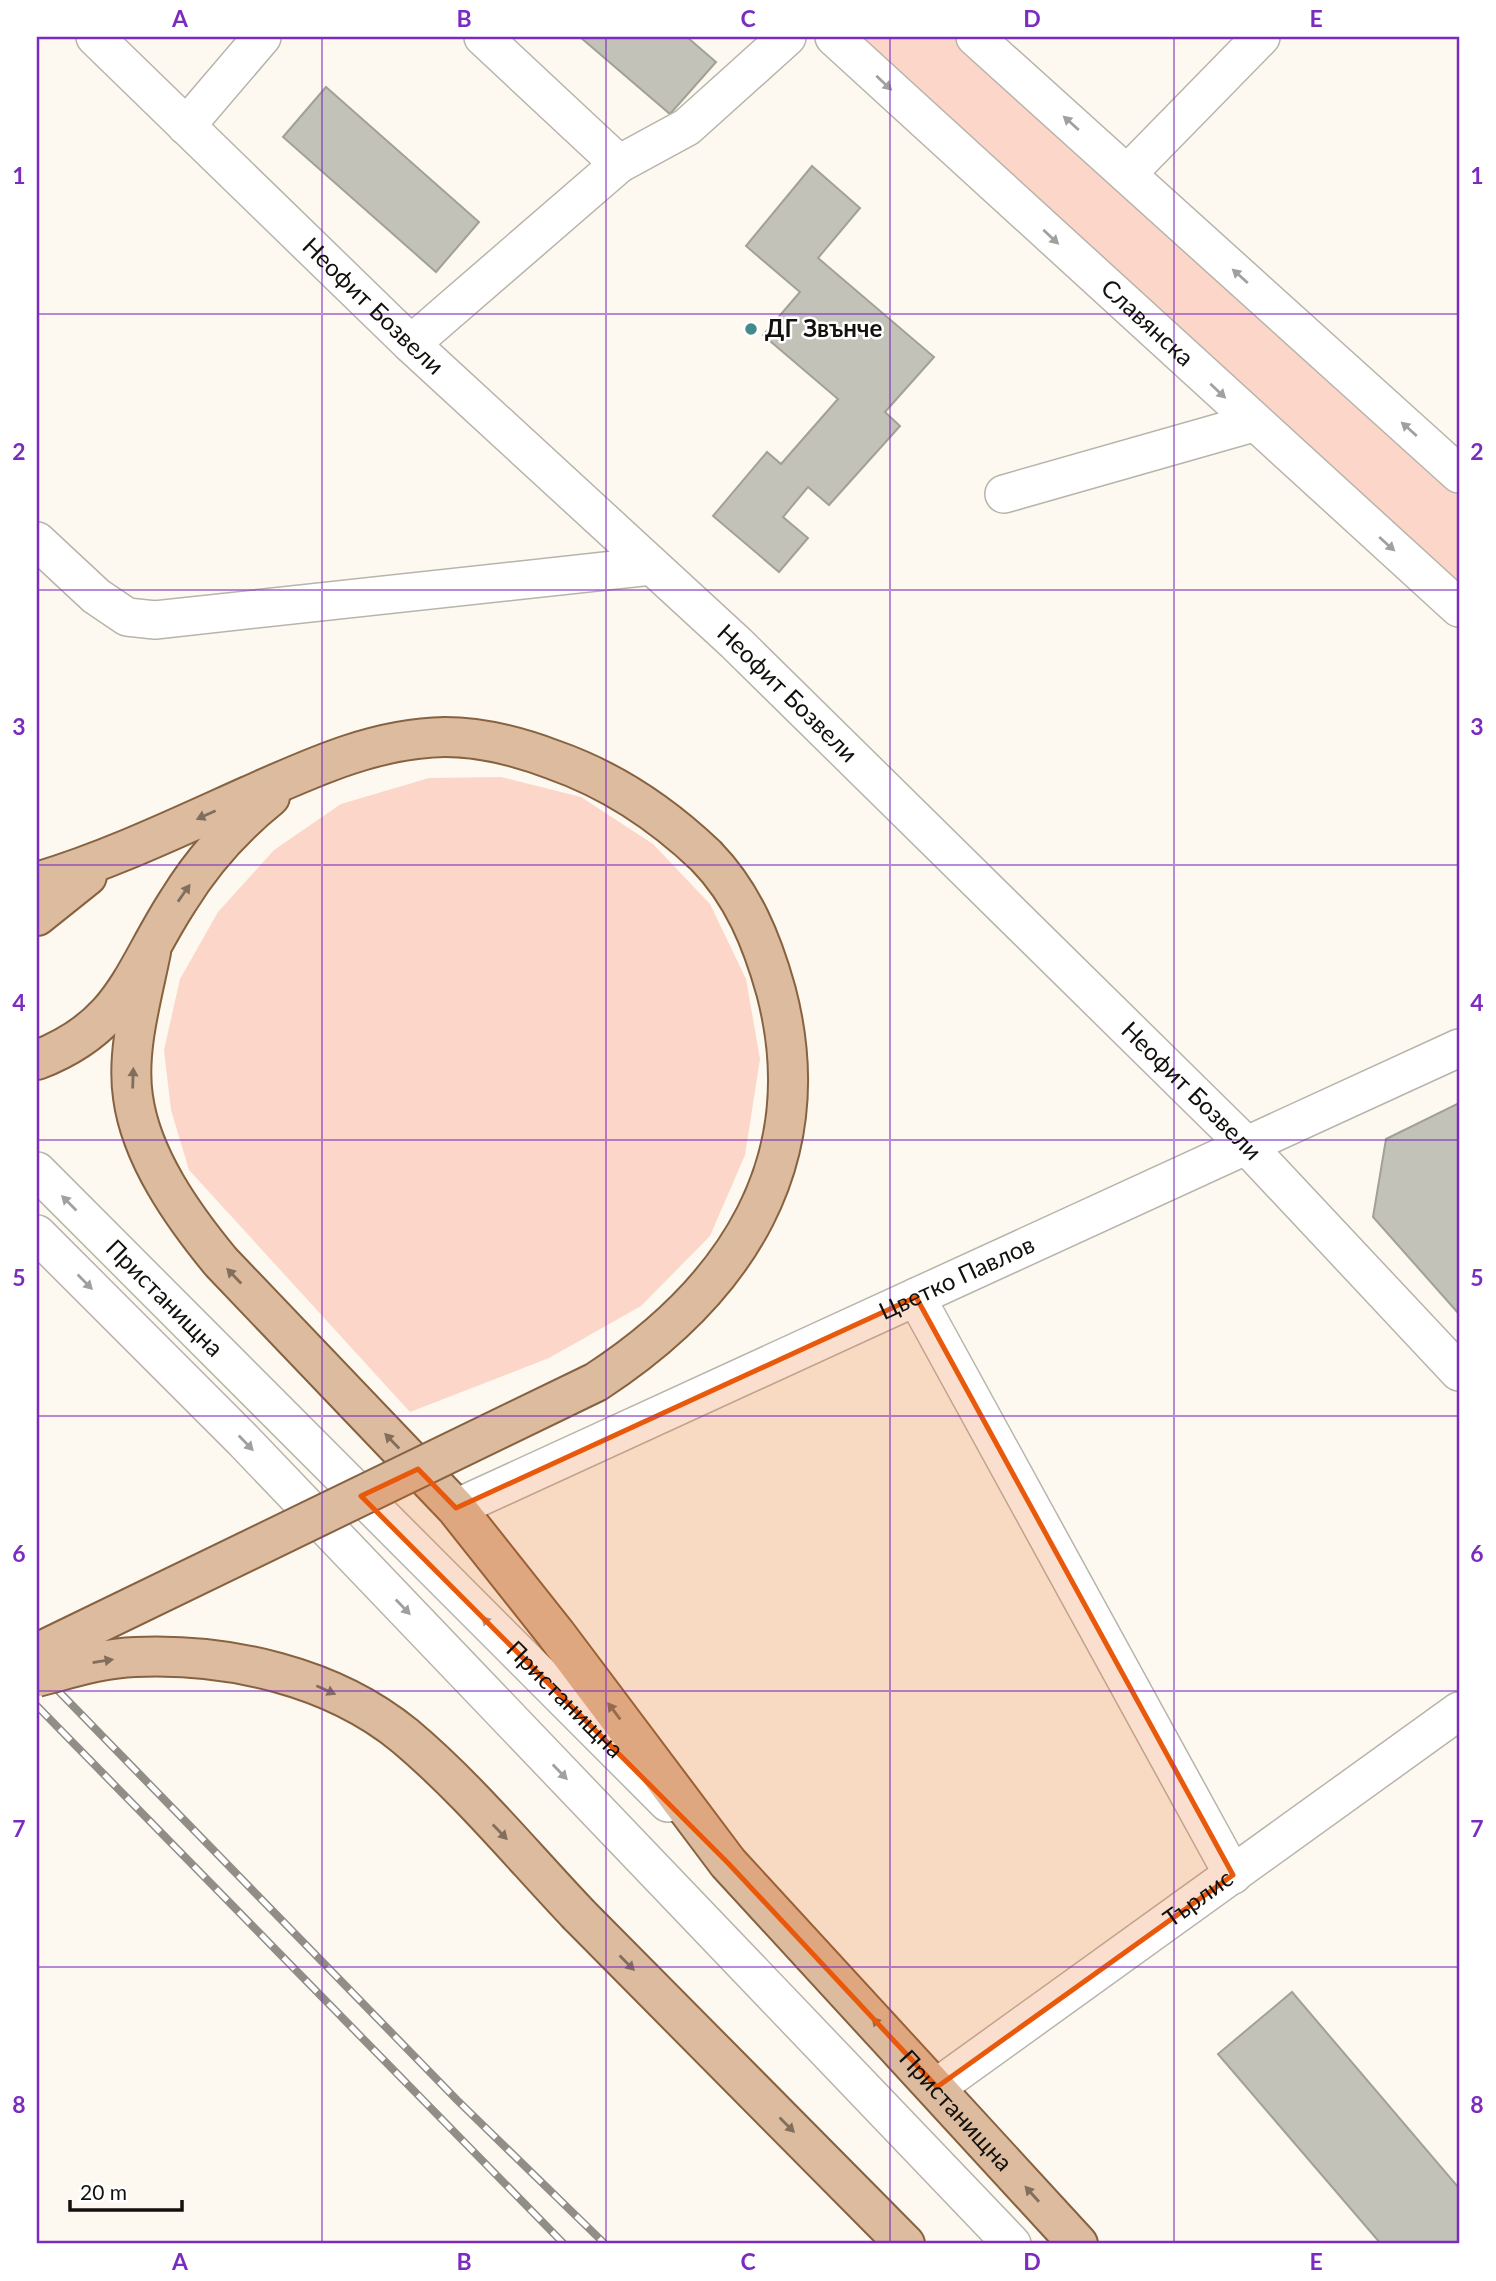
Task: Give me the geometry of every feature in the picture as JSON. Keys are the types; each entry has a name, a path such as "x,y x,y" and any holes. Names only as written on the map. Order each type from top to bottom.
{"main road":[{"path":"37,882 114,856 343,755 413,740 446,737 516,747 580,769 611,785 669,823 721,872 746,910 767,959 784,1029 788,1075 786,1114 772,1175 749,1231 713,1283 655,1341 596,1382 37,1653"},
{"path":"37,1060 59,1051 93,1029 120,1002 151,952 178,900 231,833 255,809 313,767"},
{"path":"37,916 114,856"},
{"path":"151,952 139,1012 132,1096 142,1132 157,1165 196,1231 221,1262 456,1508 556,1634 728,1863"},
{"path":"37,1678 97,1662 134,1657 177,1657 274,1672 320,1687 363,1708 404,1735 438,1767 579,1915 905,2244"},
{"name":"Пристанищна","path":"728,1863 937,2087 1078,2244"}],"street":[{"name":"Неофит Бозвели","path":"95,37 411,344 736,643 1247,1146 1459,1372"},
{"path":"186,127 262,37"},
{"path":"483,37 619,164"},
{"path":"411,344 619,164 687,127 787,37"},
{"name":"Славянска","path":"834,37 1253,423 1459,608"},
{"path":"975,37 1459,474"},
{"path":"1127,174 1261,37"},
{"path":"1004,494 1253,423"},
{"path":"37,541 96,596 127,617 155,620 650,566"},
{"name":"Цветко Павлов","path":"456,1508 1459,1048"},
{"name":"Пристанищна","path":"37,1171 728,1863"},
{"name":"Пристанищна","path":"37,1234 242,1439 1012,2244"},
{"path":"916,1297 1233,1875"},
{"name":"Търлис","path":"937,2087 1459,1711"}],"highlighted area":[{"path":"916,1297 1233,1875 937,2087 728,1863 361,1496 418,1469 456,1508"}],"shaded area":[{"path":"854,37 958,37 1459,492 1459,588"},
{"path":"501,777 581,797 653,844 710,904 746,979 760,1059 745,1155 710,1236 641,1306 549,1358 410,1412 189,1170 171,1110 164,1050 180,979 218,912 274,850 341,804 429,778"}],"building":[{"path":"580,37 687,37 716,62 670,114"},
{"path":"326,87 479,222 436,272 283,137"},
{"path":"812,166 860,208 818,258 934,357 885,412 900,426 829,505 808,487 783,517 808,538 779,572 713,516 767,452 781,464 838,399 763,335 800,292 746,246"},
{"path":"1459,1103 1459,1314 1373,1217 1386,1139"},
{"path":"1292,1992 1459,2188 1459,2244 1381,2244 1218,2054"}],"railway":[{"path":"37,1669 457,2100 605,2244"},
{"path":"37,1706 564,2244"}],"place":[{"name":"ДГ Звънче","path":"751,329"}]}
